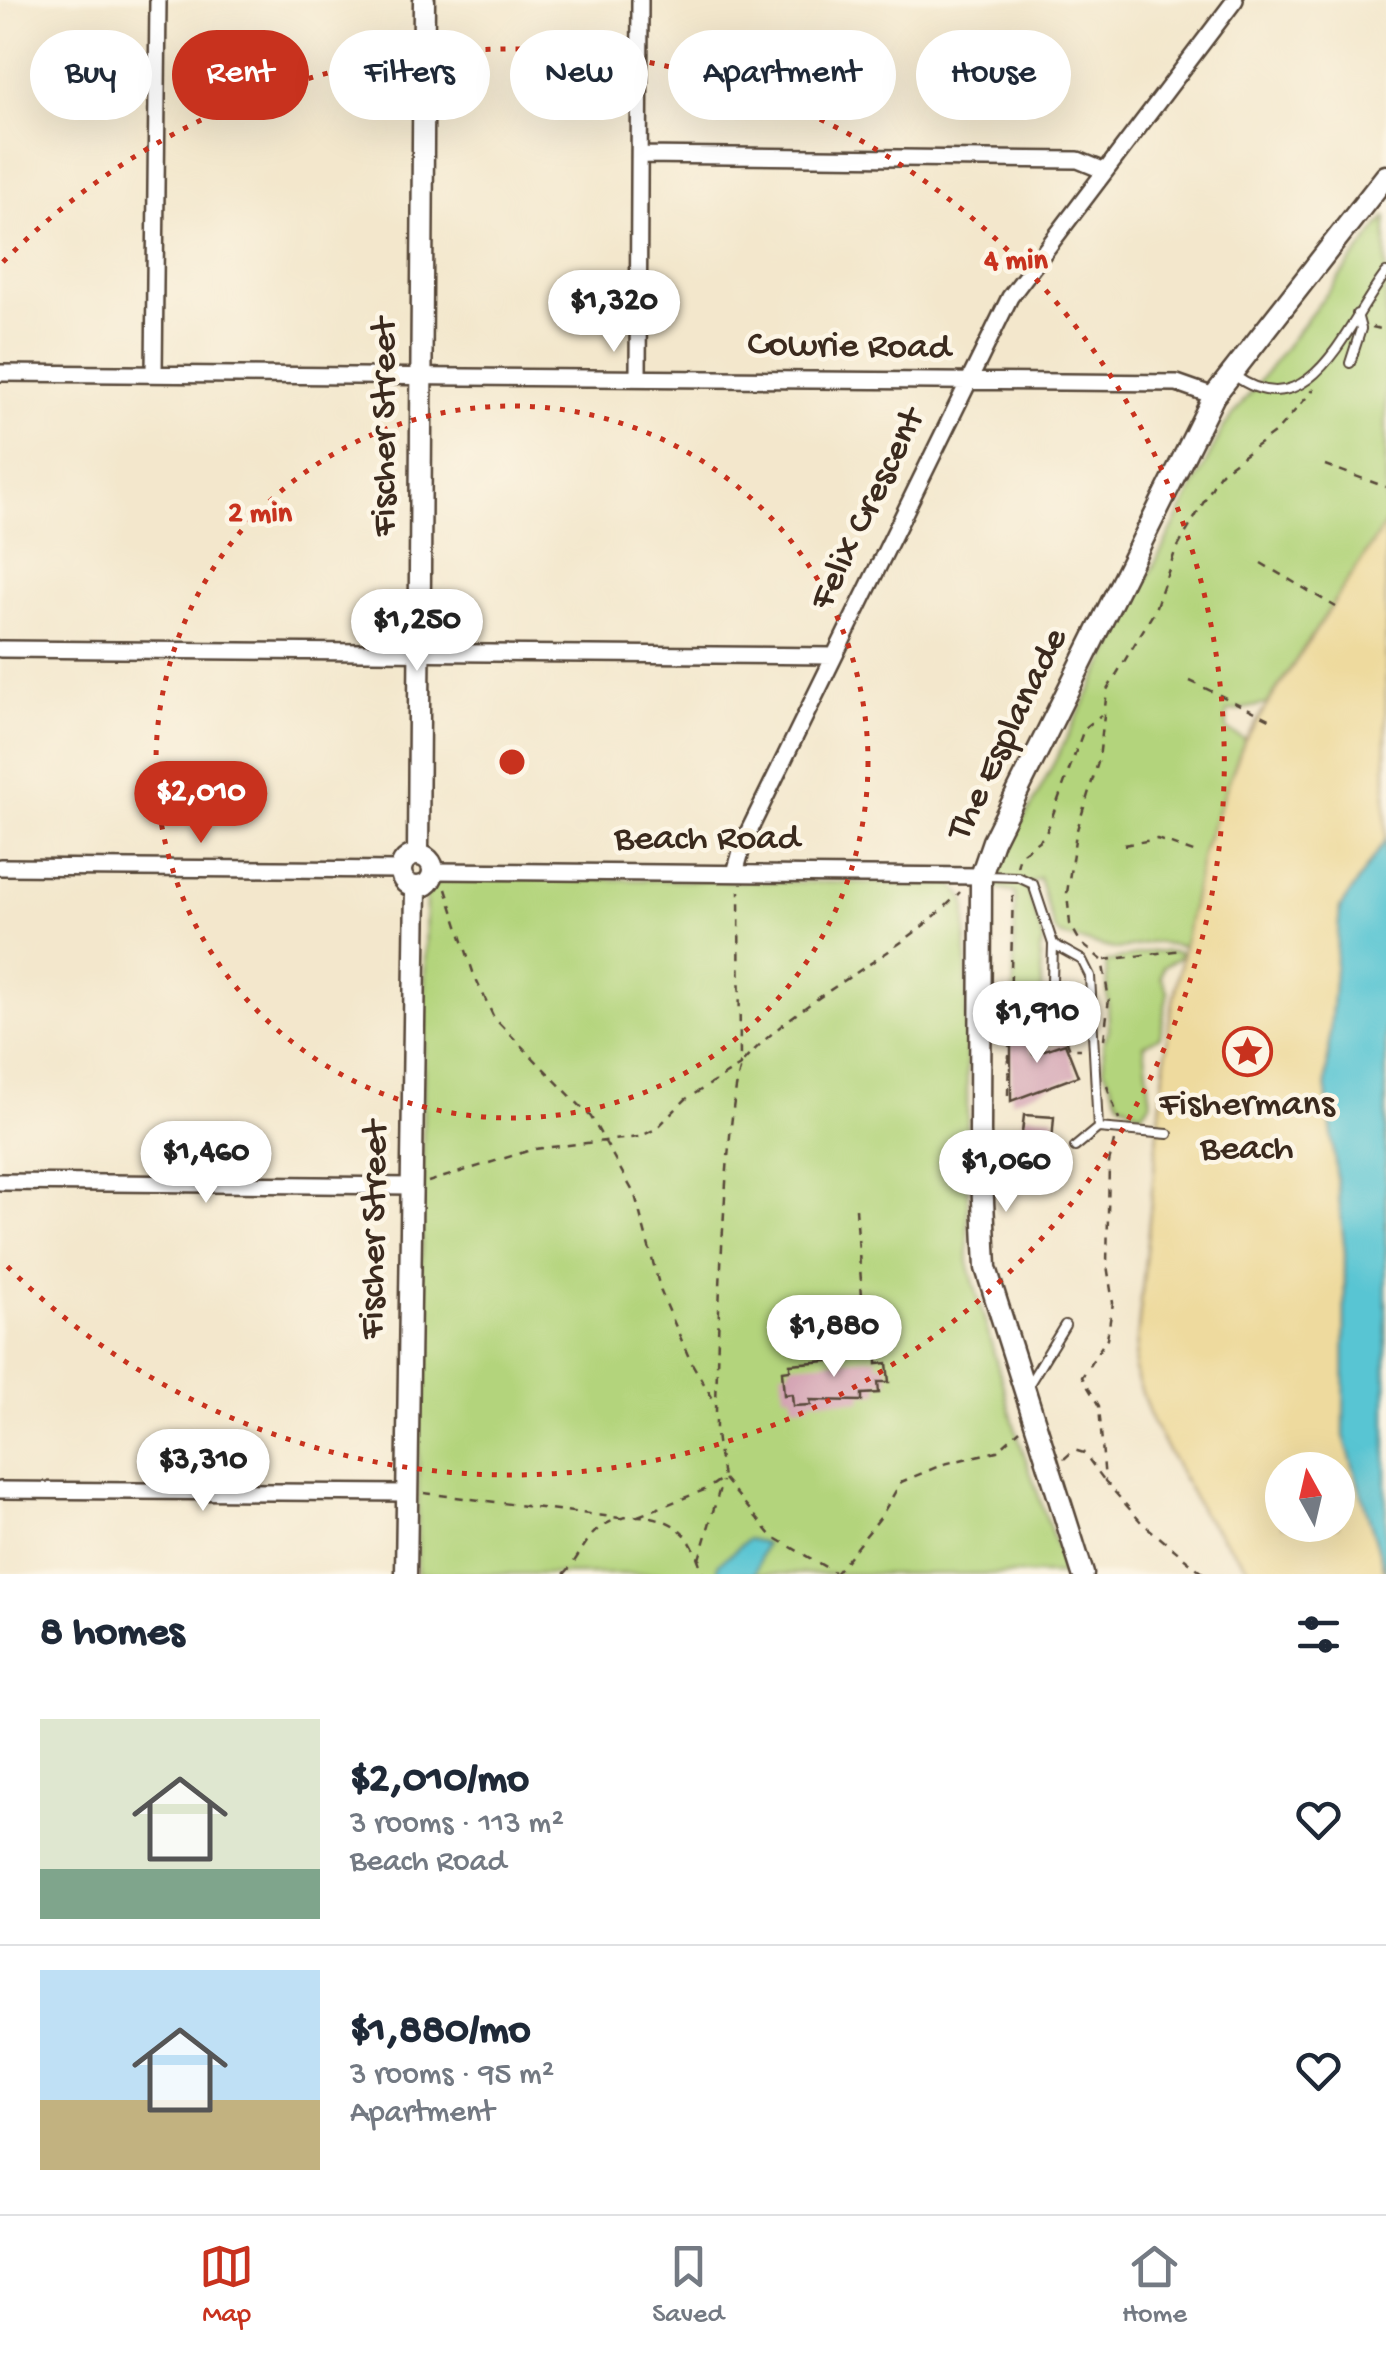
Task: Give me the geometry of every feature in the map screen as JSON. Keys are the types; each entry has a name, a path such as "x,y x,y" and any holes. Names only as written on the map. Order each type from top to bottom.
{"street":[{"path":"154,374 158,0"},
{"name":"Fischer Street","path":"418,855 424,0"},
{"path":"638,378 640,0"},
{"name":"Felix Crescent","path":"738,873 744,841 1010,297 1235,0"},
{"path":"640,155 1078,160 1104,171"},
{"name":"The Esplanade","path":"1083,1574 991,1291 983,1247 981,876 994,841 1214,396 1386,176"},
{"name":"Cowrie Road","path":"0,373 1176,383 1214,396"},
{"path":"0,649 834,656"},
{"path":"418,855 439,871 428,882 416,886 405,882 402,870 406,860 418,855"},
{"path":"0,867 402,870"},
{"name":"Beach Road","path":"439,871 981,876"},
{"name":"Fischer Street","path":"406,1574 416,886"},
{"path":"0,1182 412,1186"},
{"path":"0,1490 406,1493"}],"lane":[{"path":"1231,374 1256,391 1297,390 1308,383 1386,273"},
{"path":"1350,363 1361,328 1357,314"},
{"path":"981,876 1018,876 1032,884 1053,944 1051,1018"},
{"path":"1053,944 1082,960 1090,976 1098,1128"},
{"path":"1075,1148 1098,1128 1168,1134"},
{"path":"1026,1394 1032,1374 1065,1325"}],"path":[{"path":"1361,328 1386,330"},
{"path":"1102,1048 1108,1030 1109,999 1102,960 1080,943 1070,924 1068,894 1076,833 1098,758 1107,690 1154,612 1175,552 1221,472 1277,431 1302,407 1318,383"},
{"path":"1325,465 1386,486"},
{"path":"1261,563 1336,607"},
{"path":"1190,681 1270,718"},
{"path":"1124,845 1157,839 1199,854"},
{"path":"439,871 494,1018 591,1117 635,1195 660,1292 690,1360 717,1406"},
{"path":"699,1561 723,1478 717,1406 722,1224 740,1066 738,873"},
{"path":"412,1186 534,1149 604,1144 656,1130 686,1098 740,1066 782,1024 934,920 960,892"},
{"path":"1102,960 1182,950"},
{"path":"1010,1029 1058,1018 1070,1049 1087,1049"},
{"path":"1105,1082 1116,1102 1120,1122"},
{"path":"1104,1481 1099,1406 1082,1372 1107,1338 1112,1303 1109,1163 1112,1142 1118,1136"},
{"path":"856,1208 866,1355"},
{"path":"1098,1231 1108,1231"},
{"path":"723,1478 772,1536 836,1574 880,1518 901,1482 944,1464 996,1451 1016,1431 1036,1425"},
{"path":"1050,1470 1074,1450 1084,1454 1141,1522 1204,1574"},
{"path":"638,1516 707,1489 723,1478"},
{"path":"406,1493 440,1493 498,1506 660,1519 683,1532 703,1574"},
{"path":"564,1574 594,1533 620,1518"}],"green space":[{"path":"1386,217 1386,523 1267,704 1227,712 1227,730 1245,739 1203,850 1184,946 1150,942 1118,950 1062,936 1055,931 1039,878 1026,886 1044,942 1040,950 1043,1015 1027,1026 1009,1026 1008,1014 1013,1010 1015,893 991,887 999,854 1032,806 1224,427"},
{"path":"442,877 953,884 966,901 968,1262 1016,1431 1066,1574 417,1574 426,890"},
{"path":"1152,951 1180,952 1179,958 1163,967 1161,978 1168,992 1160,1036 1144,1045 1151,1102 1141,1114 1119,1101 1104,1069 1103,1044 1109,1029 1106,962"}],"sand":[{"name":"Fishermans Beach","path":"1386,523 1386,839 1340,908 1326,1082 1345,1252 1344,1436 1349,1452 1265,1452 1265,1542 1355,1542 1355,1472 1386,1574 1254,1574 1203,1515 1152,1422 1134,1370 1169,1022 1203,850 1245,739"}],"water":[{"path":"1386,839 1386,1574 1355,1472 1355,1452 1349,1452 1344,1436 1345,1252 1326,1082 1340,908"},
{"path":"748,1539 765,1543 755,1574 718,1574 718,1564"}],"building":[{"path":"1024,1029 1033,1054 1065,1043 1078,1076 1011,1101 1011,1031"},
{"path":"1024,1115 1054,1117 1051,1154 1020,1151"},
{"path":"877,1357 877,1364 887,1363 889,1382 878,1382 879,1393 862,1394 862,1401 810,1400 811,1405 793,1406 792,1394 784,1395 782,1371 790,1370 790,1364"}],"place":[{"name":"Fishermans Beach","path":"1247,1052"}]}
